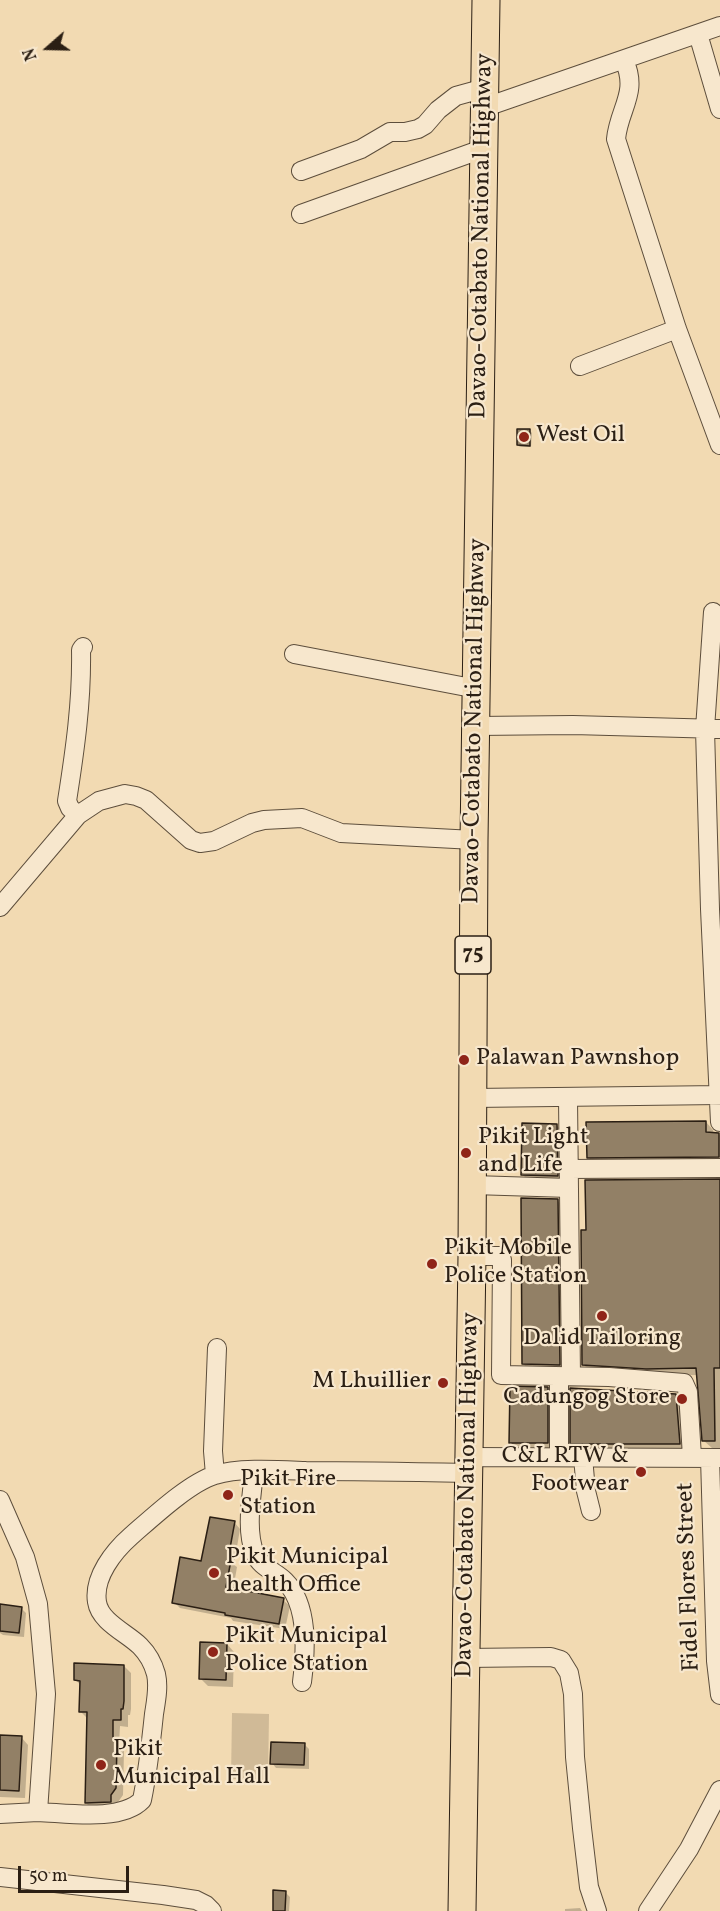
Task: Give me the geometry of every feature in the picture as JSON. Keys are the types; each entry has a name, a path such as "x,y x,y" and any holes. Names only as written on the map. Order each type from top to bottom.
{"highway":[{"name":"Davao-Cotabato National Highway","path":"462,1911 471,1345 474,840 486,0"}],"street":[{"path":"301,171 361,149 390,132 418,129 456,96 484,98 624,60 720,26"},
{"path":"698,34 720,109"},
{"path":"624,60 629,70 630,96 617,128 616,139 677,329 720,445"},
{"path":"300,214 485,148"},
{"path":"580,366 677,329"},
{"path":"713,612 715,909 720,1122"},
{"path":"78,816 67,801 78,734 82,681 81,650 83,647"},
{"path":"294,654 477,689"},
{"path":"476,726 573,725 713,729"},
{"path":"0,907 78,816 99,801 125,795 146,800 191,840 200,843 214,841 258,822 302,819 341,833 474,840"},
{"path":"472,1098 719,1095"},
{"path":"559,1456 565,1376 569,1188 568,1098"},
{"path":"569,1169 720,1168"},
{"path":"473,1185 569,1188"},
{"path":"472,1256 500,1256 502,1260 501,1375 565,1376"},
{"path":"471,1345 502,1344"},
{"path":"215,1475 213,1451 217,1348"},
{"name":"Fidel Flores Street","path":"565,1376 684,1383 707,1458 716,1661 720,1695"},
{"path":"0,1814 38,1812 110,1814 129,1810 142,1800 150,1753 157,1689 156,1675 153,1663 140,1645 102,1614 97,1603 97,1591 105,1566 117,1548 198,1483 215,1475 254,1471 469,1465 559,1456 707,1458"},
{"path":"583,1457 586,1491 591,1511"},
{"path":"254,1471 250,1523 252,1547 259,1561 284,1579 297,1599 305,1631 302,1682"},
{"path":"0,1500 25,1557 38,1604 46,1694 38,1812"},
{"path":"466,1658 551,1657 561,1660 569,1673 573,1694 575,1757 582,1828 590,1887 597,1911"},
{"path":"648,1911 688,1849 720,1790"},
{"path":"0,1877 196,1900 212,1911"}],"shaded area":[{"path":"232,1713 269,1714 268,1780 231,1779"}],"building":[{"name":"West Oil","path":"517,429 530,429 530,446 517,445"},
{"path":"706,1121 706,1132 719,1133 719,1157 587,1158 586,1122"},
{"path":"522,1123 557,1124 558,1176 521,1175"},
{"path":"720,1179 720,1368 714,1368 715,1441 702,1441 696,1368 646,1369 582,1365 581,1230 586,1230 585,1180"},
{"path":"521,1198 558,1199 560,1365 522,1364"},
{"path":"510,1386 548,1387 548,1443 509,1443"},
{"path":"570,1388 676,1394 680,1444 570,1444"},
{"path":"210,1517 235,1521 228,1559 231,1560 226,1587 284,1598 279,1624 172,1603 180,1557 201,1561"},
{"path":"0,1604 22,1607 19,1633 0,1631"},
{"name":"Pikit Municipal Police Station","path":"200,1642 227,1643 226,1680 199,1679"},
{"path":"74,1663 124,1665 124,1701 121,1720 113,1720 113,1737 117,1742 116,1788 111,1795 111,1802 85,1803 87,1712 79,1712 80,1681 74,1680"},
{"path":"0,1735 22,1736 19,1791 0,1790"},
{"path":"271,1742 305,1743 304,1765 270,1764"},
{"path":"273,1890 286,1891 285,1911 273,1911"}],"place":[{"name":"West Oil","path":"524,437"},
{"name":"Palawan Pawnshop","path":"464,1060"},
{"name":"Pikit Light and Life","path":"466,1153"},
{"name":"Pikit Mobile Police Station","path":"432,1264"},
{"name":"Dalid Tailoring","path":"602,1316"},
{"name":"M Lhuillier","path":"443,1383"},
{"name":"Cadungog Store","path":"682,1399"},
{"name":"C&L RTW & Footwear","path":"641,1472"},
{"name":"Pikit Fire Station","path":"228,1495"},
{"name":"Pikit Municipal health Office","path":"214,1573"},
{"name":"Pikit Municipal Police Station","path":"213,1652"},
{"name":"Pikit Municipal Hall","path":"101,1765"}]}
